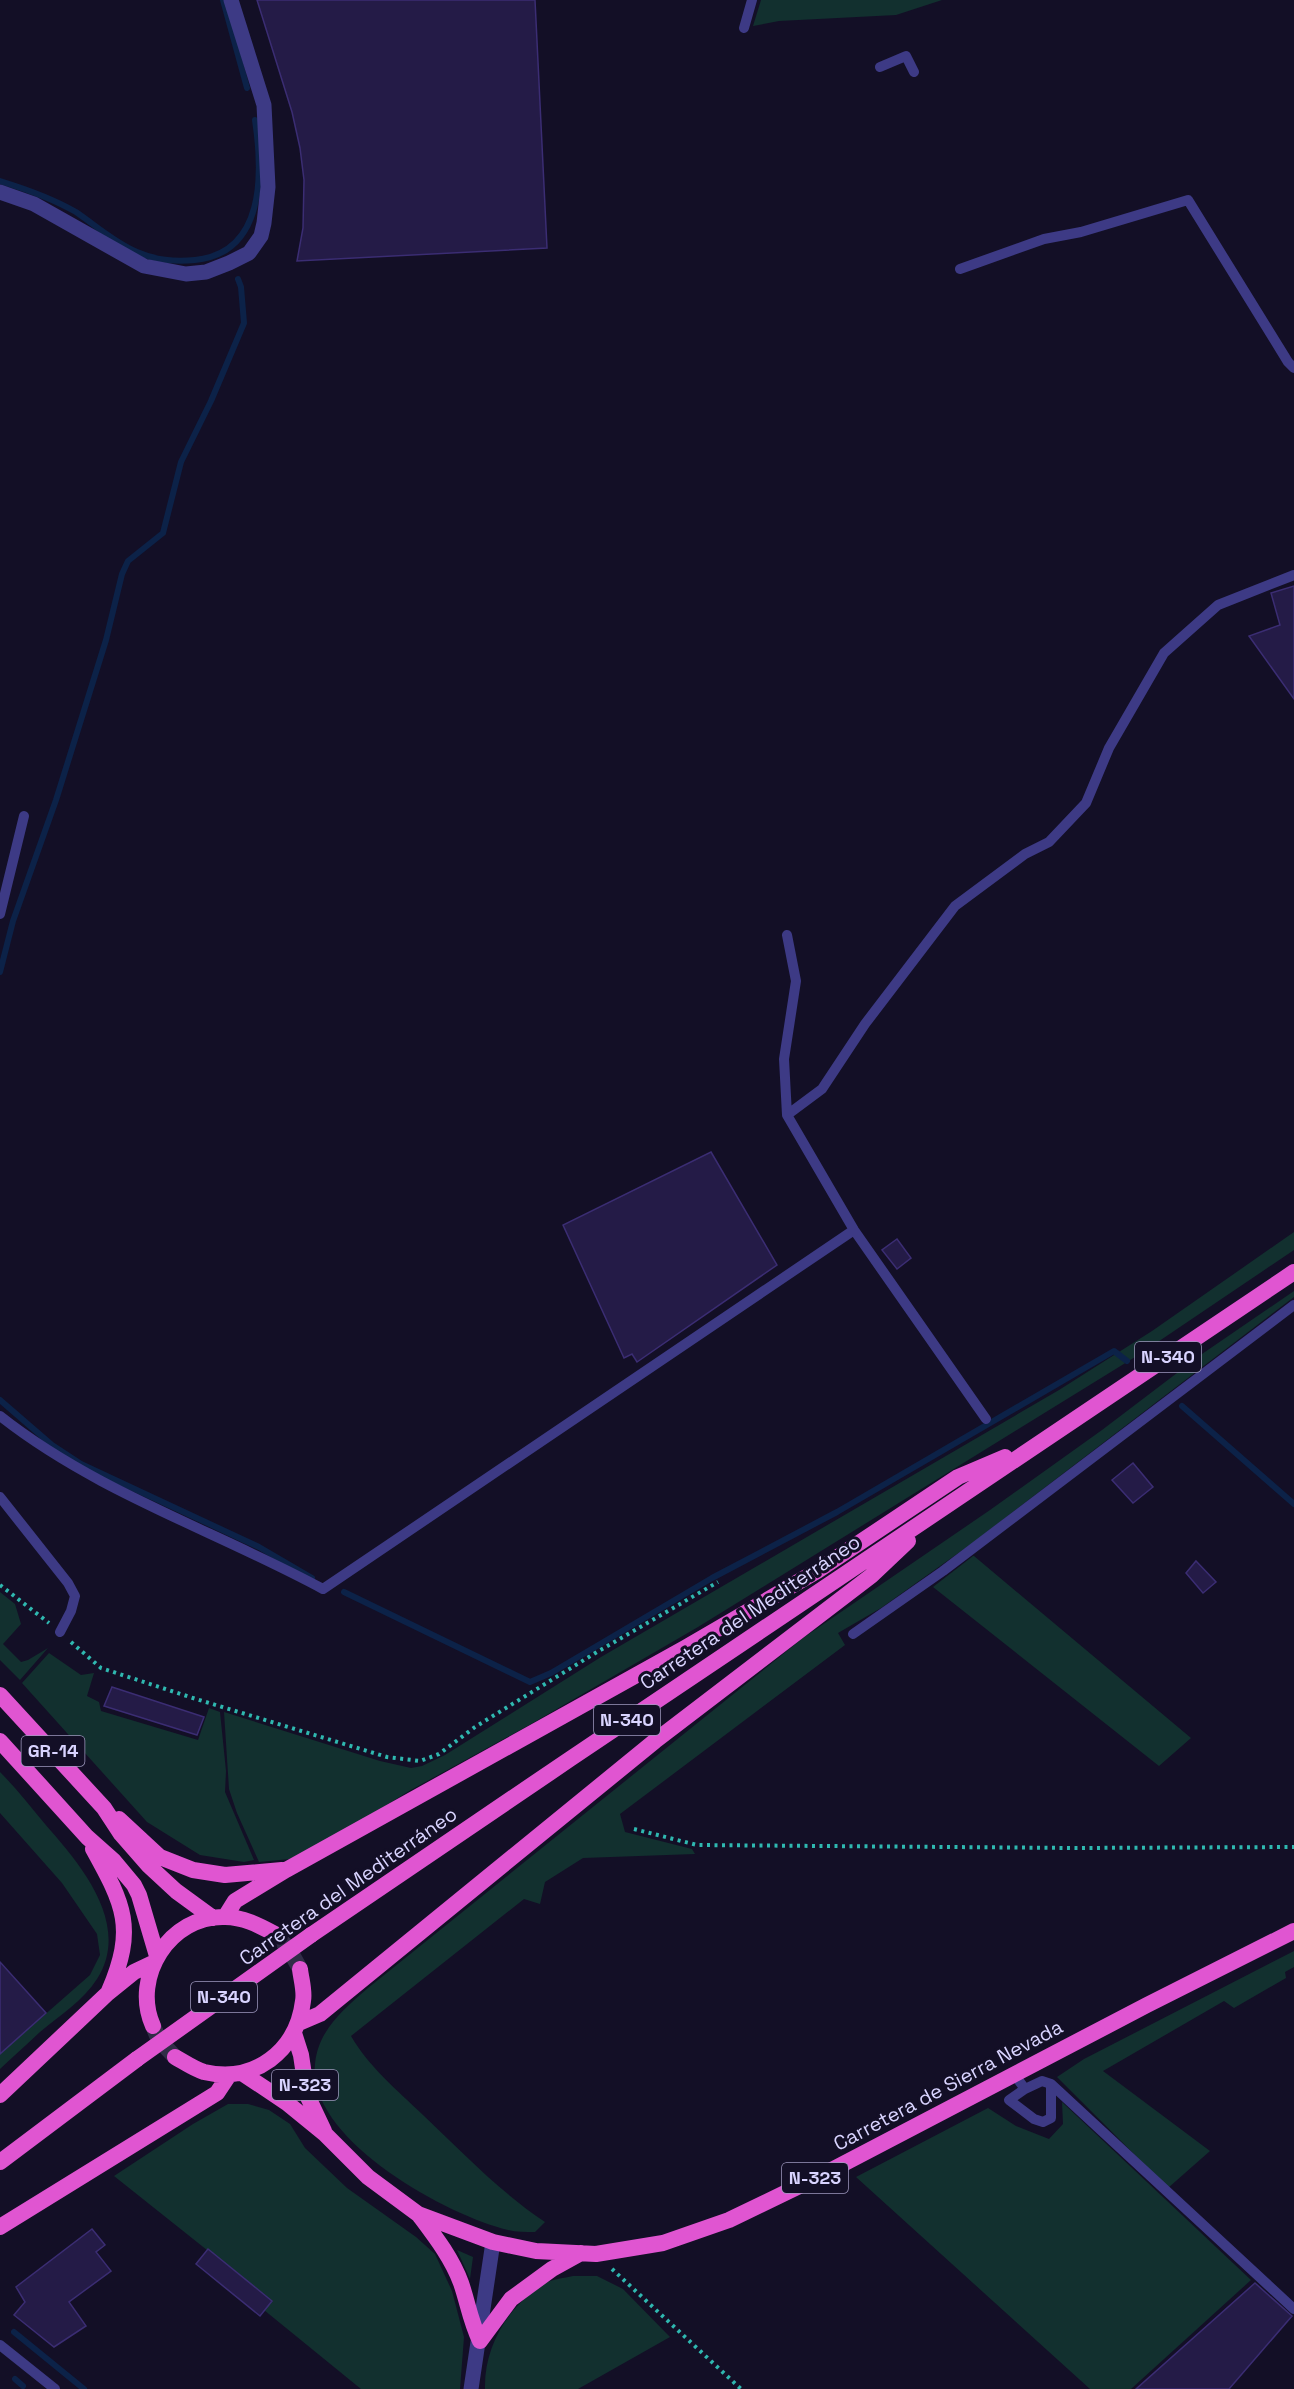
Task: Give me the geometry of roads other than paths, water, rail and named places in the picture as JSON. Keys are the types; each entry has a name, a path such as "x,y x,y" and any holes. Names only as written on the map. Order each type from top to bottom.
{"highway":[{"name":"Carretera del Mediterráneo","path":"0,2162 137,2059 311,1935 1294,1272"},
{"path":"219,1917 235,1901 286,1870 705,1636 817,1570 958,1477 1042,1442"},
{"path":"297,2028 320,2014 655,1741 871,1576 943,1507"},
{"name":"GR-14","path":"0,1695 104,1808"},
{"name":"GR-14","path":"0,1741 87,1837"},
{"path":"104,1808 129,1826 160,1857 193,1870 225,1875 286,1870"},
{"path":"104,1808 121,1834 148,1866 176,1891 219,1917"},
{"path":"87,1837 114,1861 134,1885 139,1895 155,1960"},
{"path":"87,1837 116,1891 124,1917 122,1949 117,1973 108,1993"},
{"path":"153,2026 148,2016 146,1989 155,1960 172,1937 191,1924 219,1917 250,1921 277,1935"},
{"name":"Carretera de Sierra Nevada","path":"235,2074 287,2103 325,2134 368,2176 418,2214 493,2242 537,2251 589,2253 663,2243 729,2220 822,2175 1294,1931"},
{"path":"0,2095 108,1993 134,1972 155,1960"},
{"path":"174,2057 202,2072 235,2074 263,2065 281,2051 297,2028 304,1998 300,1969"},
{"name":"Carretera de Sierra Nevada","path":"297,2028 307,2095 325,2134"},
{"path":"0,2227 217,2093 235,2074"},
{"path":"418,2214 439,2241 460,2281 470,2320 480,2341 511,2299 552,2269 589,2253"}],"street":[{"path":"0,192 34,204 144,266 186,273 206,272 249,253 261,236 268,187 264,105 231,0"},
{"path":"471,2389 493,2242"}],"lane":[{"path":"744,28 752,0"},
{"path":"880,67 906,56 914,72"},
{"path":"960,269 1044,239 1082,232 1188,200 1288,362 1294,368"},
{"path":"787,1115 822,1089 865,1024 955,906 1025,854 1049,842 1086,803 1109,748 1164,653 1218,605 1294,576"},
{"path":"0,914 24,816"},
{"path":"787,934 796,981 784,1059 787,1115 854,1230 986,1419"},
{"path":"0,1416 21,1432 96,1479 271,1561 323,1589 854,1230"},
{"path":"853,1634 980,1543 1294,1305"},
{"path":"0,1497 68,1583 75,1596 71,1611 60,1632"},
{"path":"1014,2074 1025,2089"},
{"path":"1051,2084 1051,2118 1043,2122 1034,2119 1009,2100 1042,2081 1051,2084 1294,2309"},
{"path":"0,2345 55,2389"}],"waterway":[{"path":"223,0 247,88"},
{"path":"0,181 39,194 67,207 113,239 137,252 166,260 195,260 218,254 235,243 247,227 254,208 258,186 258,141 255,120"},
{"path":"0,972 13,921 56,800 106,640 122,574 128,561 163,533 181,462 211,401 244,323 241,287 238,279"},
{"path":"344,1592 530,1682 551,1673 712,1578 837,1512 1114,1351 1127,1361"},
{"path":"0,1400 52,1445 81,1464 259,1547 312,1578"},
{"path":"1182,1406 1294,1504"},
{"path":"14,2332 84,2389"},
{"path":"15,2379 23,2386"}],"tunnel":[{"path":"277,1935 290,1951 300,1969"},
{"path":"153,2026 159,2040 175,2057"}]}
